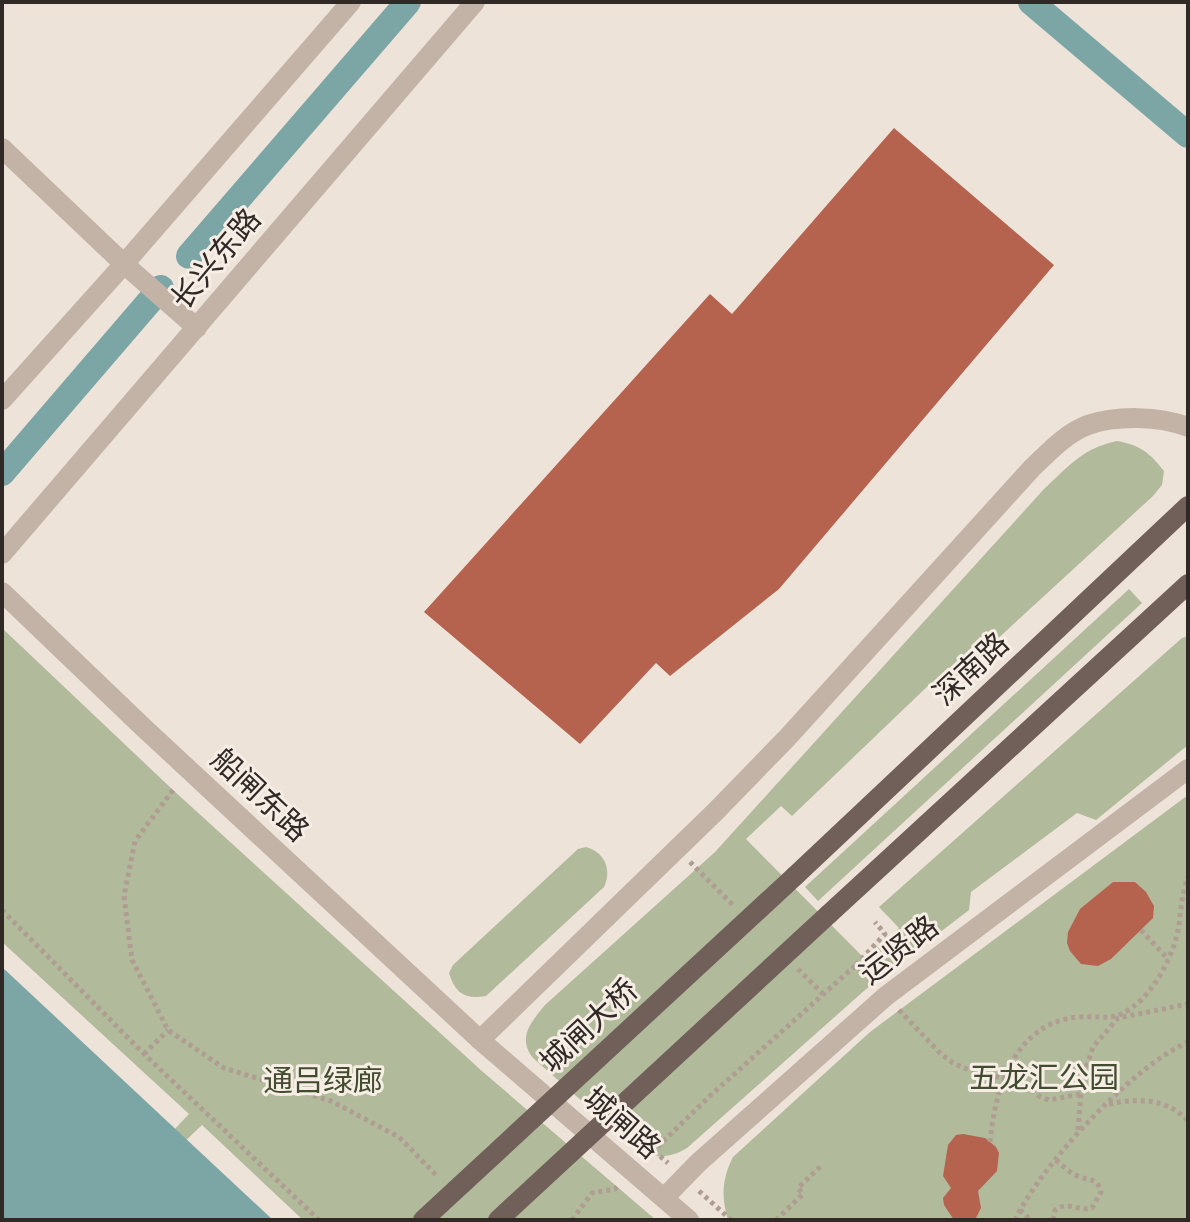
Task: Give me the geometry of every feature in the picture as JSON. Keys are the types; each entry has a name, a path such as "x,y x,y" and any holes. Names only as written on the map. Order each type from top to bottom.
{"main road":[{"name":"深南路","path":"795,876 1188,506"},
{"path":"498,1220 1188,584"},
{"name":"城闸大桥","path":"423,1220 795,876"}],"street":[{"path":"2,400 351,2"},
{"name":"长兴东路","path":"2,554 475,2"},
{"path":"2,148 124,264 197,328"},
{"path":"480,1040 727,801 1057,444 1086,426 1120,419 1150,419 1188,427"},
{"name":"船闸东路","path":"2,592 480,1040"},
{"name":"运贤路","path":"664,1198 698,1163 886,996 1188,769"},
{"name":"城闸路","path":"480,1040 689,1220"}],"path":[{"path":"173,790 135,841 124,896 132,960 168,1030 224,1068 331,1101 399,1137 440,1179"},
{"path":"1078,1132 1082,1080 1093,1047 1118,1018 1141,999 1162,972 1178,928 1181,900 1188,877"},
{"path":"2,910 144,1054 319,1220"},
{"path":"856,965 885,934 875,922"},
{"path":"1141,930 1167,958"},
{"path":"990,1142 1002,1079 1031,1035 1051,1024 1076,1017 1118,1018 1188,1004"},
{"path":"144,1054 168,1030"},
{"path":"1015,1220 1078,1132 1143,1071 1174,1048 1188,1042"},
{"path":"1002,1079 1026,1084 1039,1096 1049,1100 1081,1094"},
{"path":"1108,1104 1147,1100 1165,1105 1188,1121"},
{"path":"1053,1220 1055,1210 1062,1205 1069,1204 1084,1210 1092,1208 1101,1192 1100,1185 1094,1180 1079,1177 1056,1160"},
{"path":"776,1220 803,1194 798,1188 823,1164"},
{"path":"1020,1210 1031,1220"}],"green space":[{"path":"1117,441 1144,451 1164,471 1162,485 1153,496 945,687 932,682 792,816 781,806 746,839 865,959 899,928 879,907 1182,638 1188,636 1188,745 1096,820 1077,813 971,892 969,910 865,990 687,1148 666,1156 642,1154 533,1058 528,1051 526,1037 535,1018 545,1005 715,852 1044,489 1086,453"},
{"path":"1129,589 1142,603 818,901 805,887"},
{"name":"通吕绿廊","path":"2,628 173,790 483,1072 656,1220 303,1220 202,1125 180,1146 158,1147 189,1114 2,942"},
{"name":"五龙汇公园","path":"1188,795 1188,1220 728,1220 724,1188 733,1157 870,1032"},
{"path":"578,849 593,849 605,862 607,874 604,887 486,996 462,994 454,986 449,973 453,965"}],"water":[{"path":"2,967 273,1220 2,1220"}],"building":[{"path":"894,128 1054,265 779,589 670,676 656,663 580,744 424,612 710,294 732,314"},
{"path":"1113,882 1135,882 1146,892 1154,906 1153,918 1111,959 1098,966 1081,964 1070,951 1068,932 1080,909"},
{"path":"956,1135 985,1138 999,1153 997,1171 978,1191 981,1208 975,1220 954,1220 943,1198 951,1188 943,1176 948,1145"}],"waterway":[{"path":"189,256 408,2"},
{"path":"1031,2 1188,135"},
{"path":"2,473 161,288"}]}
